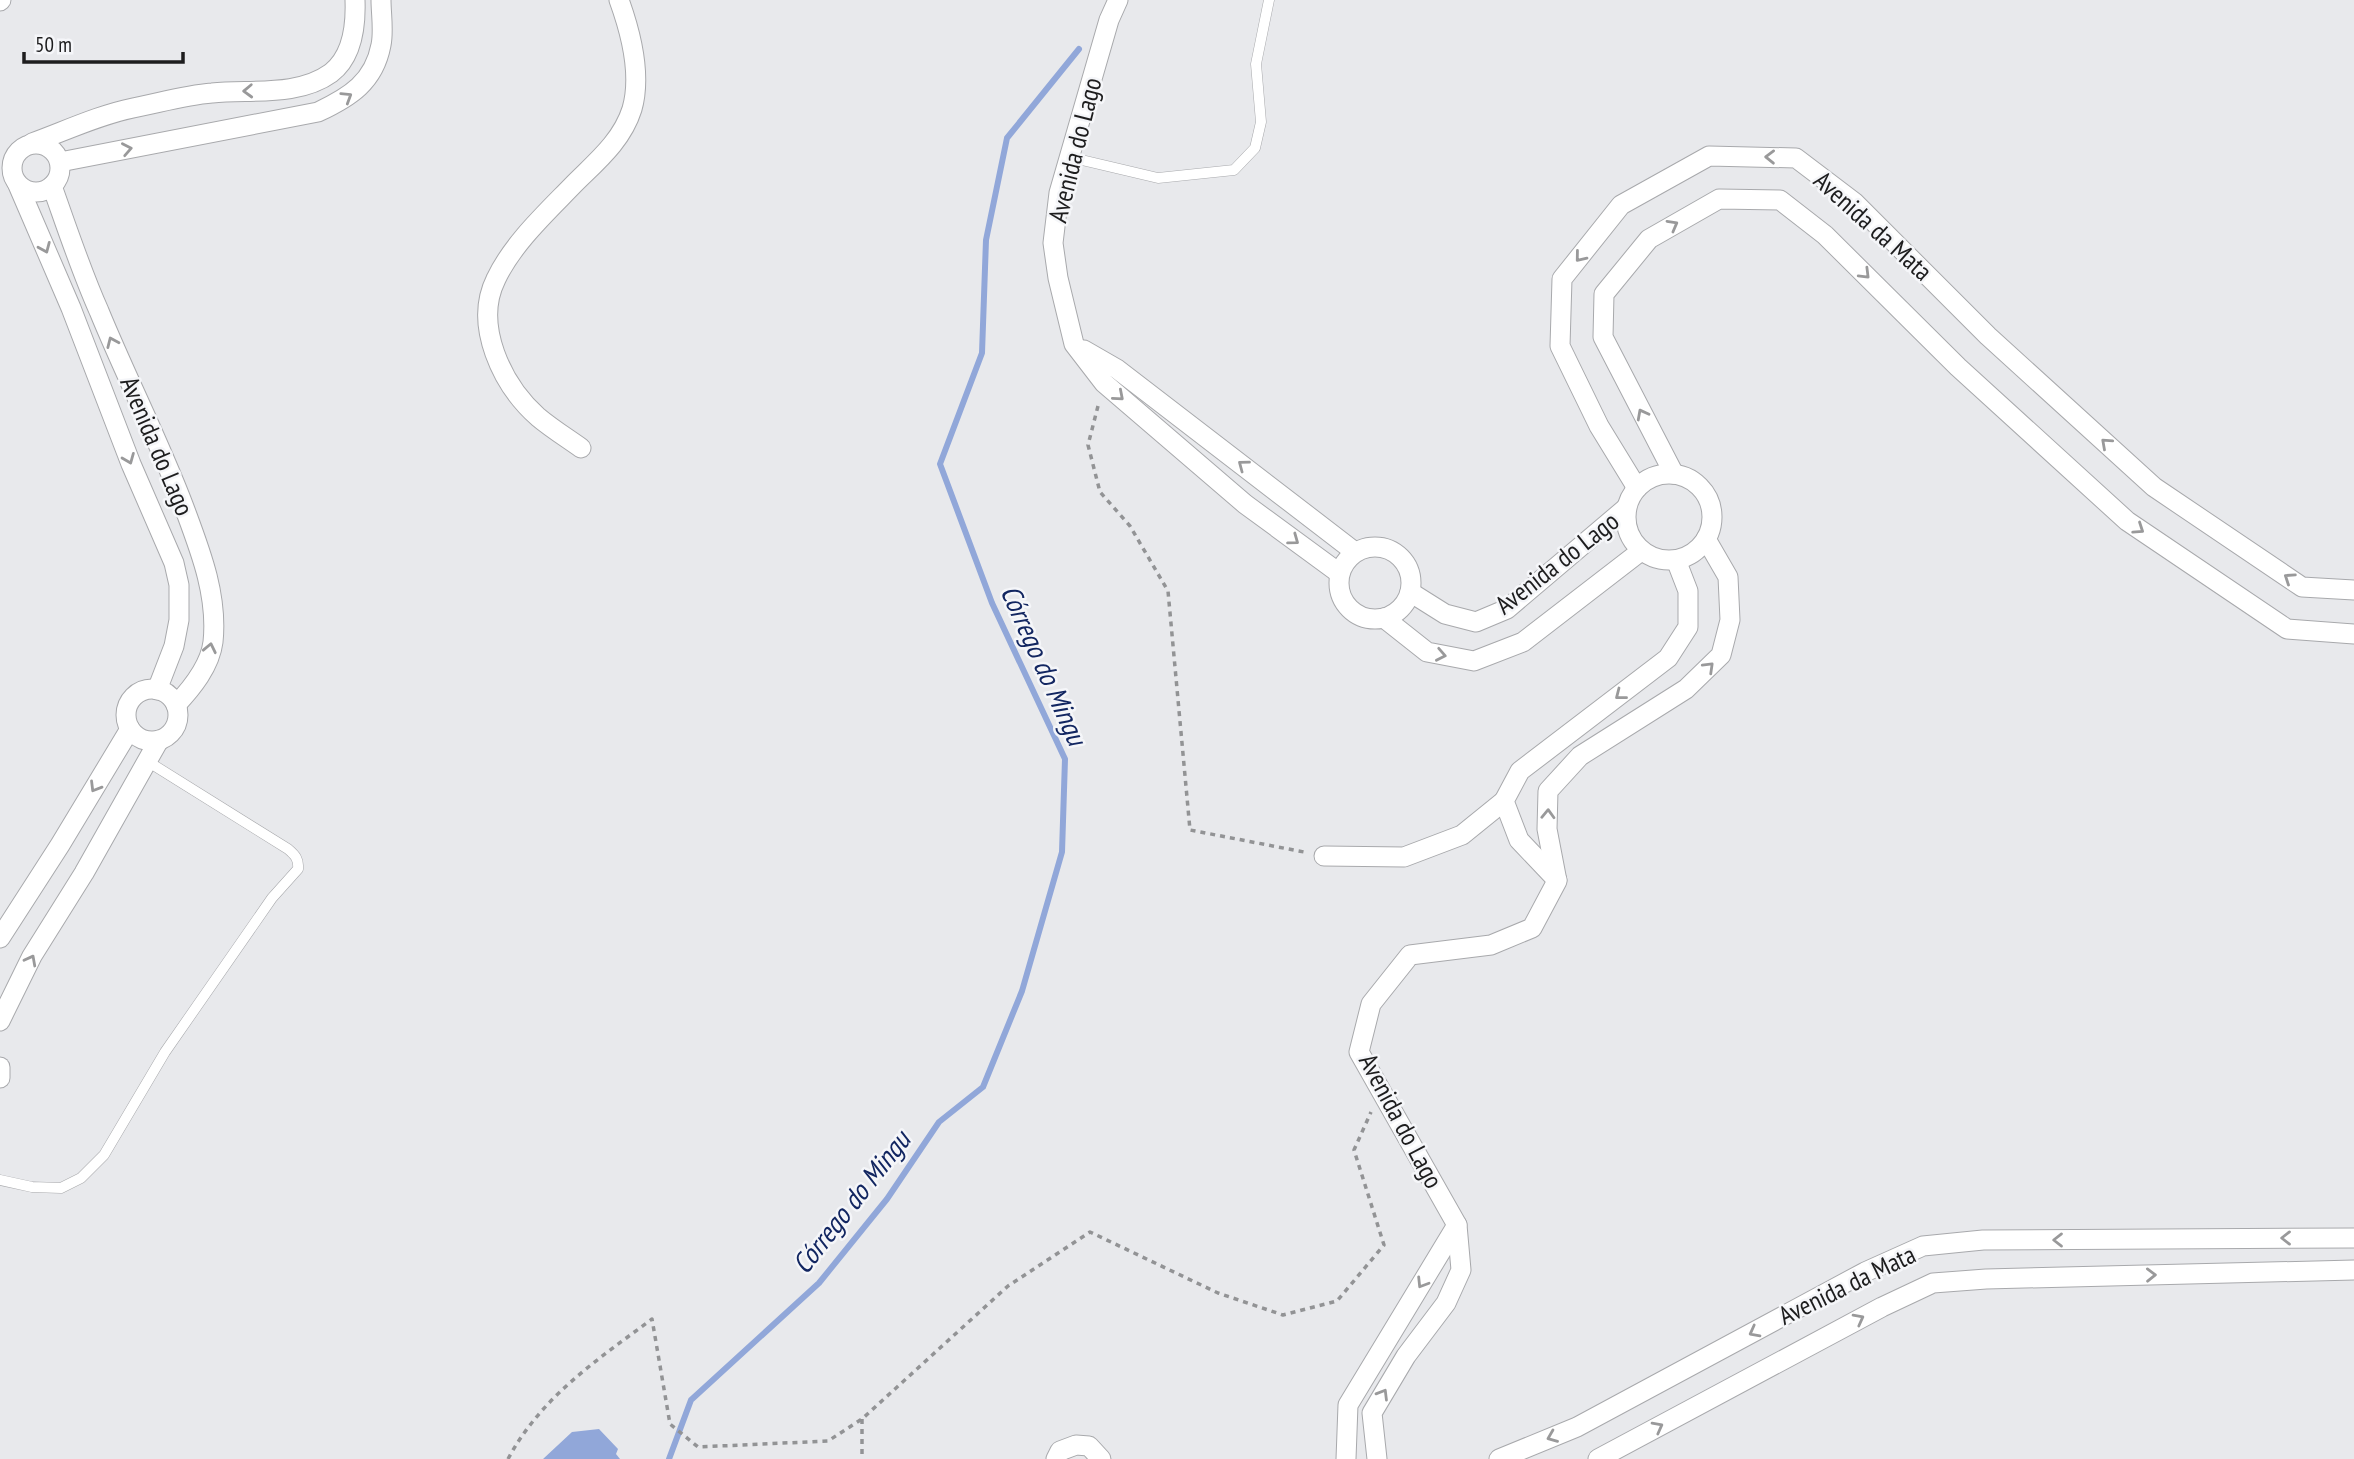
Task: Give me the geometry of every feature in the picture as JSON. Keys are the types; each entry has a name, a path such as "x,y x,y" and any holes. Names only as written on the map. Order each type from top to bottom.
{"street":[{"name":"Avenida do Lago","path":"157,690 174,646 179,620 180,585 174,563 131,464 71,308 6,159 32,143 128,109 210,93 283,90 329,74 342,62 350,44 356,17 355,0"},
{"path":"60,162 318,112 340,101 358,90 372,70 382,44 381,0"},
{"path":"581,448 538,417 520,398 501,368 489,333 488,301 504,264 545,214 618,139 632,108 635,69 628,26 619,0"},
{"name":"Avenida do Lago","path":"1118,0 1109,20 1059,193 1052,243 1074,344 1104,383 1245,504 1339,573"},
{"path":"19,185 26,190 44,191 58,180 60,162 50,147 32,143"},
{"name":"Avenida da Mata","path":"1637,488 1599,426 1560,346 1562,279 1621,205 1709,156 1796,158 1854,202 1988,336 2154,487 2302,587 2354,590"},
{"name":"Avenida do Lago","path":"0,1021 32,957 84,873 159,740 167,736 177,722 176,705 192,688 209,657 213,642 208,577 200,551 173,478 98,310 52,186"},
{"name":"Avenida da Mata","path":"1674,474 1603,337 1604,294 1649,239 1719,199 1780,200 1825,234 1958,367 2127,521 2287,629 2354,634"},
{"path":"1074,344 1117,369 1355,552"},
{"path":"1674,474 1687,478 1707,496 1712,523 1706,538 1689,556 1676,560 1651,557 1641,551 1630,538 1626,524 1626,508 1637,488 1647,480 1674,474"},
{"name":"Avenida do Lago","path":"1410,592 1444,614 1476,622 1507,609 1626,508"},
{"path":"1558,881 1547,829 1548,791 1580,757 1686,689 1721,655 1730,620 1728,578 1706,538"},
{"path":"1379,546 1402,557 1409,567 1412,580 1410,592 1405,604 1396,613 1372,619 1359,616 1349,609 1341,598 1339,573 1345,561 1355,552 1366,547 1379,546"},
{"name":"Avenida do Lago","path":"1384,618 1427,652 1475,661 1523,642 1641,551"},
{"path":"1324,856 1404,857 1462,835 1504,801 1520,771 1668,658 1688,627 1688,591 1676,560"},
{"path":"159,740 143,739 130,729 126,712 133,697 149,689 157,690 172,698 176,705"},
{"path":"0,938 130,729"},
{"path":"1504,801 1519,840 1558,881"},
{"name":"Avenida do Lago","path":"1377,1459 1372,1413 1406,1356 1446,1303 1461,1270 1457,1225 1359,1052 1371,1004 1410,955 1491,945 1532,928 1558,881"},
{"path":"0,1067 0,1078"},
{"path":"1346,1459 1348,1405 1457,1225"},
{"name":"Avenida da Mata","path":"1499,1459 1577,1427 1865,1272 1923,1246 1983,1240 2354,1238"},
{"name":"Avenida da Mata","path":"1598,1459 1882,1307 1933,1283 1986,1279 2354,1270"},
{"path":"1056,1459 1060,1451 1076,1445 1089,1446 1101,1459"}],"lane":[{"path":"1069,157 1158,178 1234,170 1255,148 1261,121 1256,64 1269,0"},
{"path":"0,1180 32,1187 61,1188 81,1178 104,1155 165,1052 272,898 298,869 296,856 288,849 147,761"}],"path":[{"path":"1104,383 1088,445 1100,492 1130,526 1168,591 1190,830 1324,856"},
{"path":"508,1459 520,1436 570,1380 652,1319 670,1424 698,1447 828,1441 862,1419 1008,1286 1090,1233 1218,1293 1283,1315 1337,1301 1384,1245 1354,1150 1380,1091"},
{"path":"862,1419 862,1459"}],"water":[{"path":"599,1429 618,1449 616,1454 620,1459 543,1459 572,1432"}],"waterway":[{"name":"Córrego do Mingu","path":"669,1459 691,1400 819,1283 887,1199 939,1122 983,1087 1022,991 1062,852 1065,759 992,603 940,464 982,353 986,240 1007,138 1079,49"}]}
